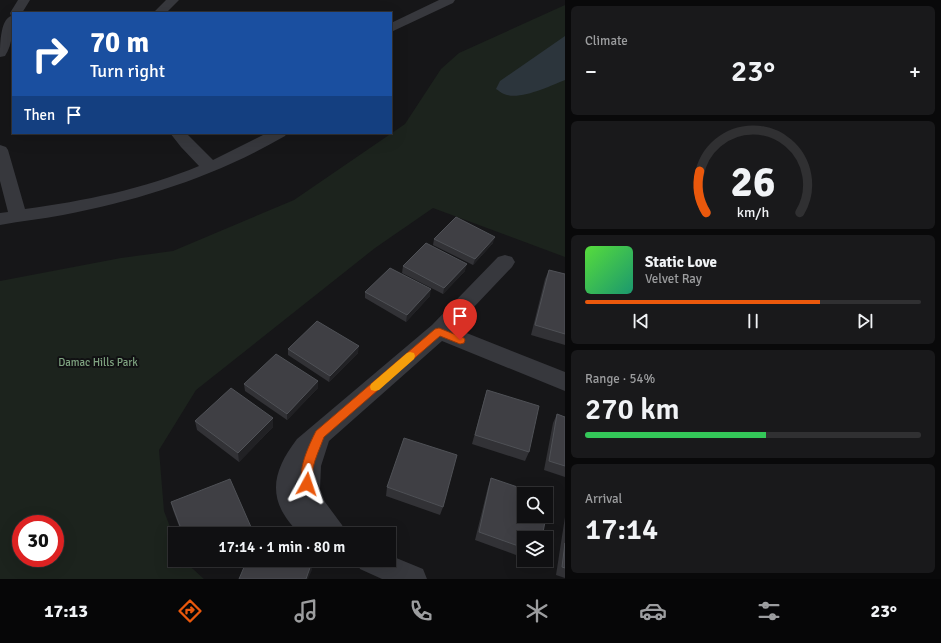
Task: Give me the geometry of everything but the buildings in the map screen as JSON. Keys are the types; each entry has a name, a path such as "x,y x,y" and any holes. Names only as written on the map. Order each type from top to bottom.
{"street":[{"path":"17,12 24,0"},
{"path":"161,12 172,0"},
{"path":"392,28 449,0"},
{"path":"0,53 4,38 12,21"},
{"path":"179,134 210,167"},
{"path":"0,219 62,210 105,201 145,190 210,167 246,152 277,134"},
{"path":"0,150 18,216"},
{"path":"310,527 303,522 293,507 288,490 289,473 295,458 306,446 439,331 505,262"},
{"path":"439,331 565,382"},
{"path":"320,434 311,455 307,484 310,500 328,527"},
{"path":"386,567 413,579"}],"green space":[{"name":"Damac Hills Park","path":"565,5 565,257 433,208 375,248 196,390 159,450 164,511 170,527 168,527 168,567 191,567 204,579 0,579 0,281 121,258 173,251 294,200 405,124 441,69 459,53"}],"shaded area":[{"path":"565,36 565,80 543,89 518,96 510,96 496,89 500,81"}],"slow traffic":[{"path":"375,387 410,356"}],"route":[{"path":"307,484 311,455 320,434 439,331 460,340"}]}
